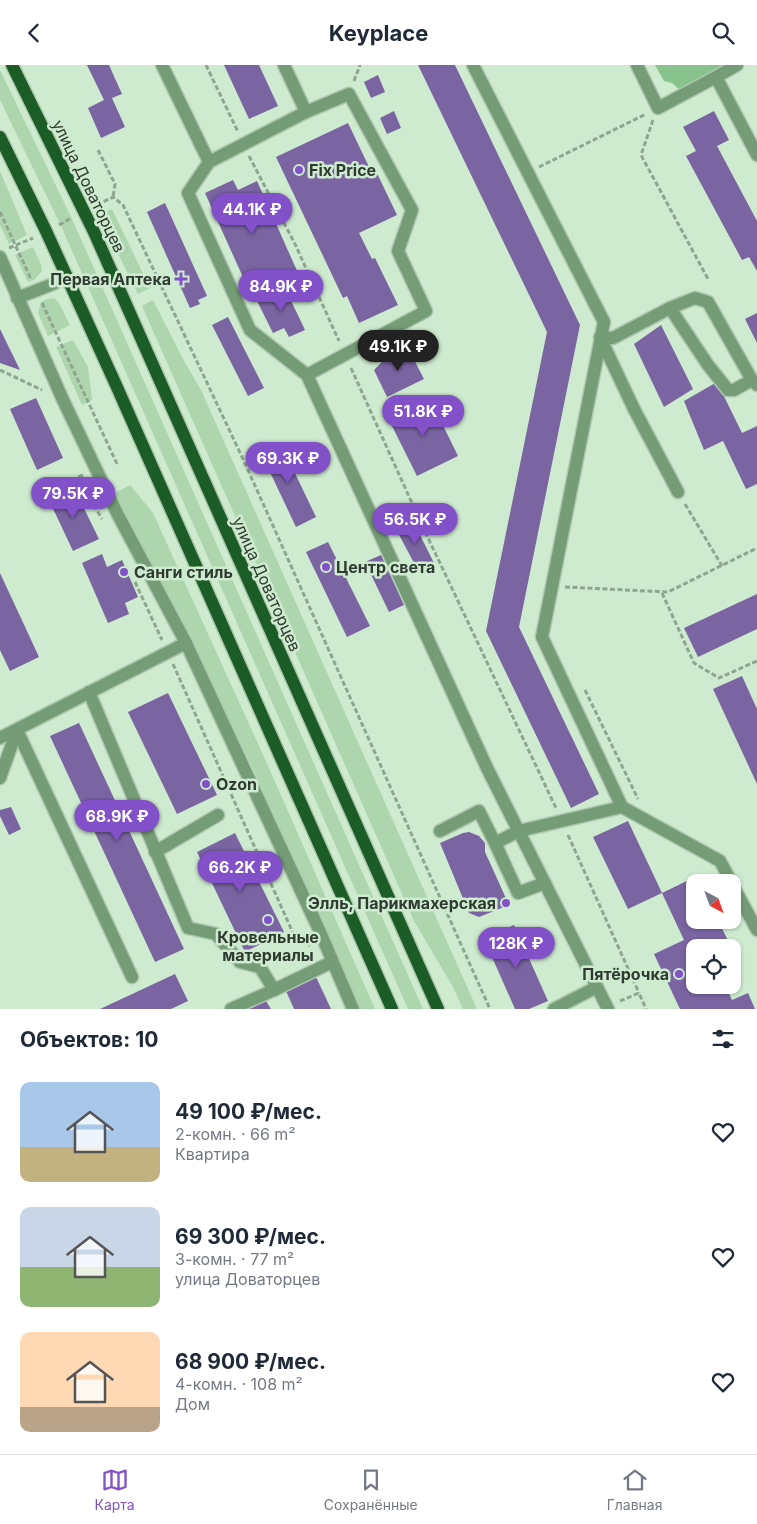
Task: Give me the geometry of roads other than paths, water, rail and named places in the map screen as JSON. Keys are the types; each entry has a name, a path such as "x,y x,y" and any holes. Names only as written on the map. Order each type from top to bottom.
{"main road":[{"name":"улица Доваторцев","path":"12,65 94,232 438,1009"},
{"path":"0,137 67,276 392,1009"}],"street":[{"path":"162,65 209,162"},
{"path":"284,65 306,112"},
{"path":"473,65 604,322 542,637 622,807 720,861 727,874"},
{"path":"637,65 658,107 737,65"},
{"path":"716,77 757,155"},
{"path":"307,375 426,311 398,251 412,209 349,94 306,112 209,162 188,193 250,330 307,375 487,768 608,1008"},
{"path":"0,257 63,400 116,513 186,643 329,963 353,1009"},
{"path":"18,298 67,276"},
{"path":"600,337 613,338 670,308 694,297 702,299 708,303 754,383 734,390 728,390 708,365 670,308"},
{"path":"600,337 678,493"},
{"path":"0,738 186,643"},
{"path":"89,692 188,928 216,934 240,962 260,967 274,990"},
{"path":"0,779 17,730"},
{"path":"17,730 132,977"},
{"path":"495,843 519,831 622,807"},
{"path":"440,831 479,811 518,893 545,883"},
{"path":"155,852 218,815"},
{"path":"741,900 757,930"},
{"path":"231,1009 329,963"},
{"path":"554,1009 597,987"}],"place":[{"name":"Fix Price","path":"299,170"},
{"name":"Первая Аптека","path":"181,279"},
{"name":"Центр света","path":"326,567"},
{"name":"Санги стиль","path":"124,572"},
{"name":"Ozon","path":"206,784"},
{"name":"Элль, Парикмахерская","path":"506,903"},
{"name":"Кровельные материалы","path":"268,920"},
{"name":"Пятёрочка","path":"679,974"}]}
